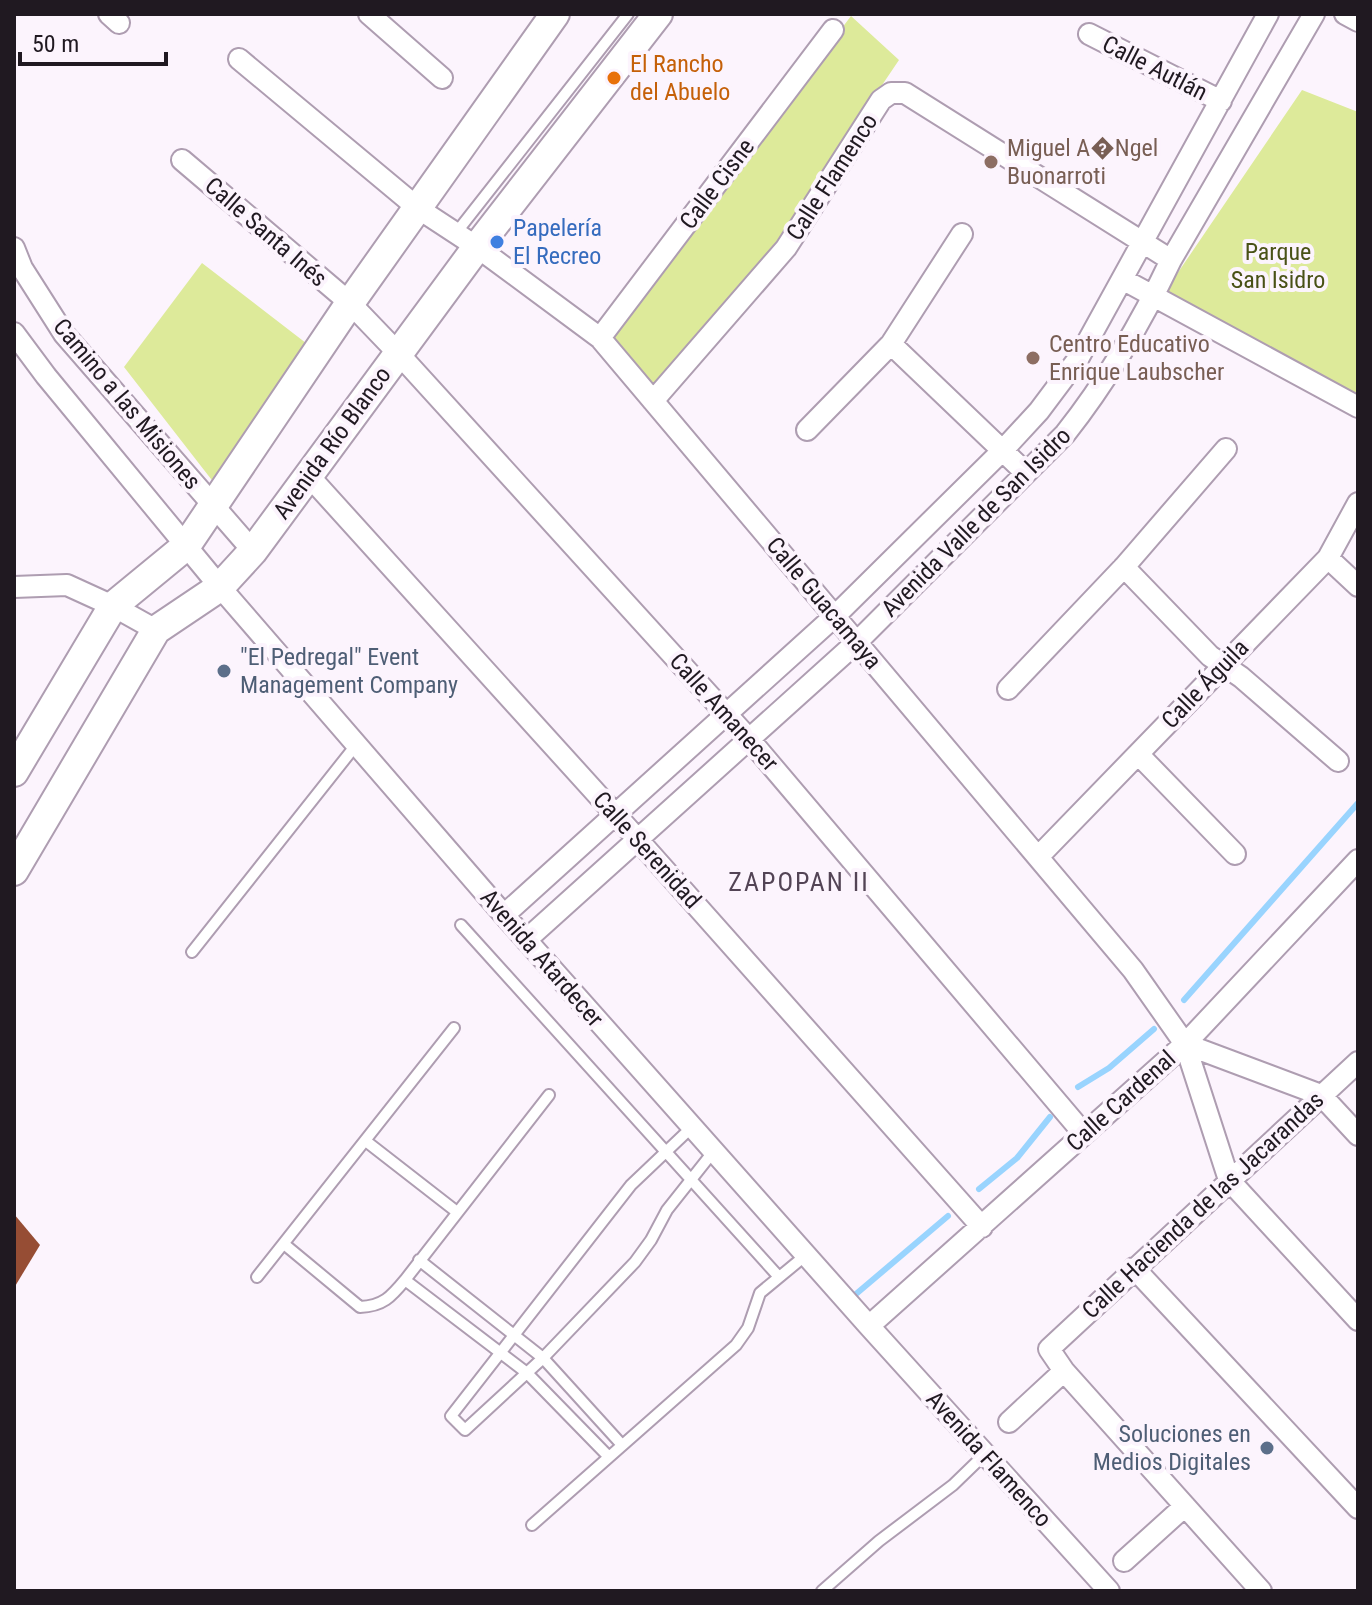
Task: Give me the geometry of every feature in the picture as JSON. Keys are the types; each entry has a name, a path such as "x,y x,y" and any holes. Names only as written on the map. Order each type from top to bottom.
{"street":[{"path":"369,14 442,78"},
{"path":"14,772 113,606 186,546 350,303 555,14"},
{"name":"Avenida Río Blanco","path":"14,871 156,630 220,587 253,551 398,353 466,240 658,14"},
{"name":"Avenida Valle de San Isidro","path":"504,915 835,616 1039,411 1071,369 1268,14"},
{"name":"Avenida Valle de San Isidro","path":"526,940 857,642 1065,434 1086,407 1153,297 1171,260 1314,14"},
{"path":"1345,14 1358,21"},
{"name":"Calle Cisne","path":"600,338 833,30"},
{"name":"Calle Autlán","path":"1089,34 1221,101"},
{"name":"Calle Guacamaya","path":"239,59 419,209 600,338 1133,970 1185,1044 1229,1180"},
{"name":"Calle Flamenco","path":"653,401 786,248 881,100 891,93 905,93 1171,260"},
{"name":"Calle Santa Inés","path":"182,160 350,303"},
{"path":"807,430 891,344 962,234"},
{"name":"Camino a las Misiones","path":"14,248 22,268 64,334 253,551"},
{"path":"1122,279 1358,407"},
{"name":"Calle Amanecer","path":"350,303 727,713 1084,1134"},
{"name":"Camino a las Misiones","path":"14,333 220,587"},
{"path":"891,344 1026,473"},
{"path":"1008,689 1124,567 1226,449"},
{"name":"Calle Serenidad","path":"309,476 982,1227"},
{"name":"Calle Águila","path":"1039,856 1328,558 1358,503"},
{"path":"1328,558 1358,586"},
{"path":"1124,567 1210,656 1241,677 1338,761"},
{"path":"14,587 67,585 156,630"},
{"name":"Avenida Atardecer","path":"220,587 504,915 869,1326"},
{"path":"1138,754 1235,854"},
{"name":"Calle Cardenal","path":"869,1326 1185,1044 1358,860"},
{"path":"1185,1044 1321,1095 1358,1135"},
{"name":"Calle Hacienda de las Jacarandas","path":"1064,1371 1049,1349 1358,1062"},
{"path":"1229,1180 1358,1320"},
{"path":"1134,1268 1358,1508"},
{"name":"Avenida Flamenco","path":"869,1326 1109,1591"},
{"path":"1009,1422 1064,1371 1261,1591"},
{"path":"1124,1561 1185,1506"}],"lane":[{"path":"466,240 628,14"},
{"path":"192,952 356,745"},
{"path":"461,925 779,1277"},
{"path":"257,1277 367,1142 454,1028"},
{"path":"284,1244 360,1307 377,1306 390,1299 549,1095"},
{"path":"692,1127 631,1185 451,1416 465,1430 543,1358 635,1262 667,1210 713,1152"},
{"path":"367,1142 457,1212"},
{"path":"532,1525 736,1345 748,1328 760,1293 806,1255"},
{"path":"419,1260 543,1358 622,1445"},
{"path":"405,1280 501,1350 609,1457"},
{"path":"822,1591 879,1541 953,1485 985,1454"}],"green space":[{"path":"851,16 899,60 776,242 656,391 609,338"},
{"name":"Parque San Isidro","path":"1302,90 1358,112 1358,397 1162,296"},
{"path":"202,263 315,350 218,488 124,367"}],"building":[{"path":"14,1214 40,1245 14,1288"}],"waterway":[{"path":"1184,1000 1358,803"},
{"path":"1078,1087 1109,1068 1154,1029"},
{"path":"979,1189 1017,1158 1050,1117"},
{"path":"856,1294 948,1216"}],"place":[{"name":"El Rancho del Abuelo","path":"614,78"},
{"name":"Miguel A�Ngel Buonarroti","path":"991,162"},
{"name":"Papelería El Recreo","path":"497,242"},
{"name":"Centro Educativo Enrique Laubscher","path":"1033,358"},
{"name":"\"El Pedregal\" Event Management Company","path":"224,671"},
{"name":"Soluciones en Medios Digitales","path":"1267,1448"}],"district":[{"name":"ZAPOPAN II","path":"799,882"}]}
